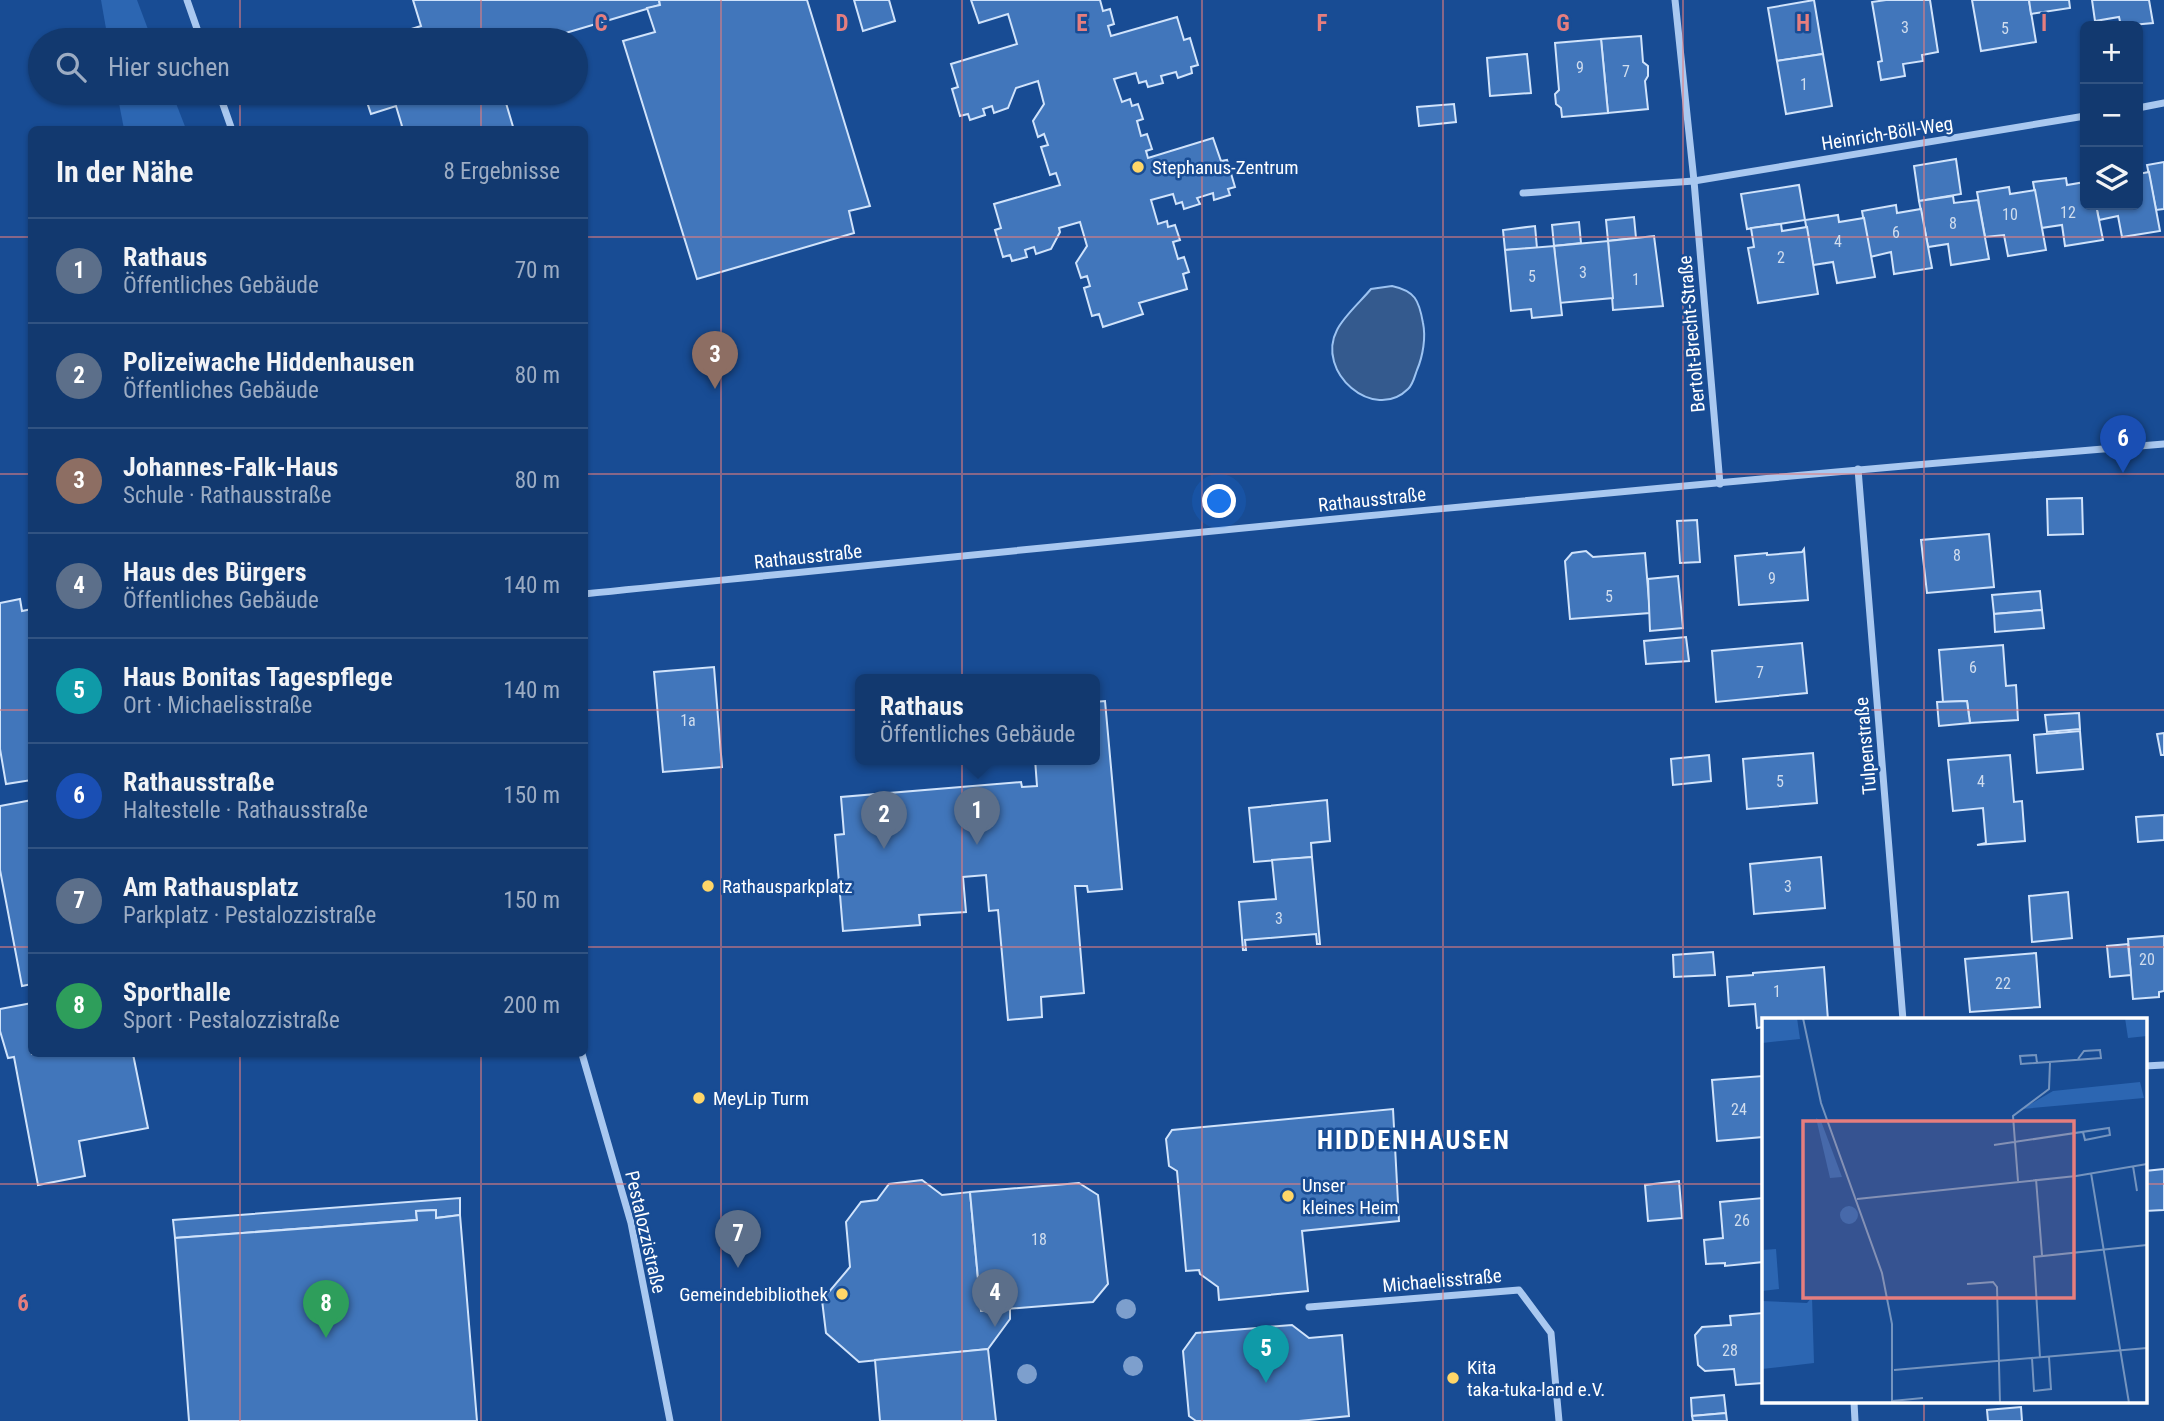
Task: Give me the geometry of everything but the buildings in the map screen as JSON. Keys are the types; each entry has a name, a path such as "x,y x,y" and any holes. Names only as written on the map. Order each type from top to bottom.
{"street":[{"path":"187,0 197,28"},
{"name":"Bertolt-Brecht-Straße","path":"1675,0 1694,181 1720,484"},
{"path":"2143,107 2164,103"},
{"path":"223,105 231,126"},
{"name":"Heinrich-Böll-Weg","path":"1694,181 2080,117"},
{"path":"1523,194 1694,181"},
{"name":"Rathausstraße","path":"588,594 1858,469 2164,444"},
{"name":"Tulpenstraße","path":"1858,469 1903,1018"},
{"name":"Pestalozzistraße","path":"583,1057 631,1223 670,1421"},
{"path":"2146,1066 2164,1065"},
{"name":"Michaelisstraße","path":"1309,1307 1519,1290 1551,1333 1559,1421"}],"shaded area":[{"path":"101,0 137,0 148,28 106,28"},
{"path":"119,105 177,105 185,126 123,126"},
{"path":"1392,286 1415,298 1424,328 1423,346 1410,387 1394,398 1379,400 1352,388 1341,376 1334,362 1332,346 1340,325 1371,289"}],"place":[{"name":"Stephanus-Zentrum","path":"1138,167"},
{"name":"Johannes-Falk-Haus","path":"715,389"},
{"name":"Rathausstraße","path":"2123,473"},
{"name":"Rathaus","path":"977,845"},
{"name":"Polizeiwache Hiddenhausen","path":"884,849"},
{"name":"Rathausparkplatz","path":"708,886"},
{"name":"MeyLip Turm","path":"699,1098"},
{"name":"Unser kleines Heim","path":"1288,1196"},
{"name":"Am Rathausplatz","path":"738,1268"},
{"name":"Gemeindebibliothek","path":"842,1294"},
{"name":"Haus des Bürgers","path":"995,1327"},
{"name":"Sporthalle","path":"326,1338"},
{"name":"Kita taka-tuka-land e.V.","path":"1453,1378"},
{"name":"Haus Bonitas Tagespflege","path":"1266,1383"}],"district":[{"name":"HIDDENHAUSEN","path":"1414,1140"}]}
